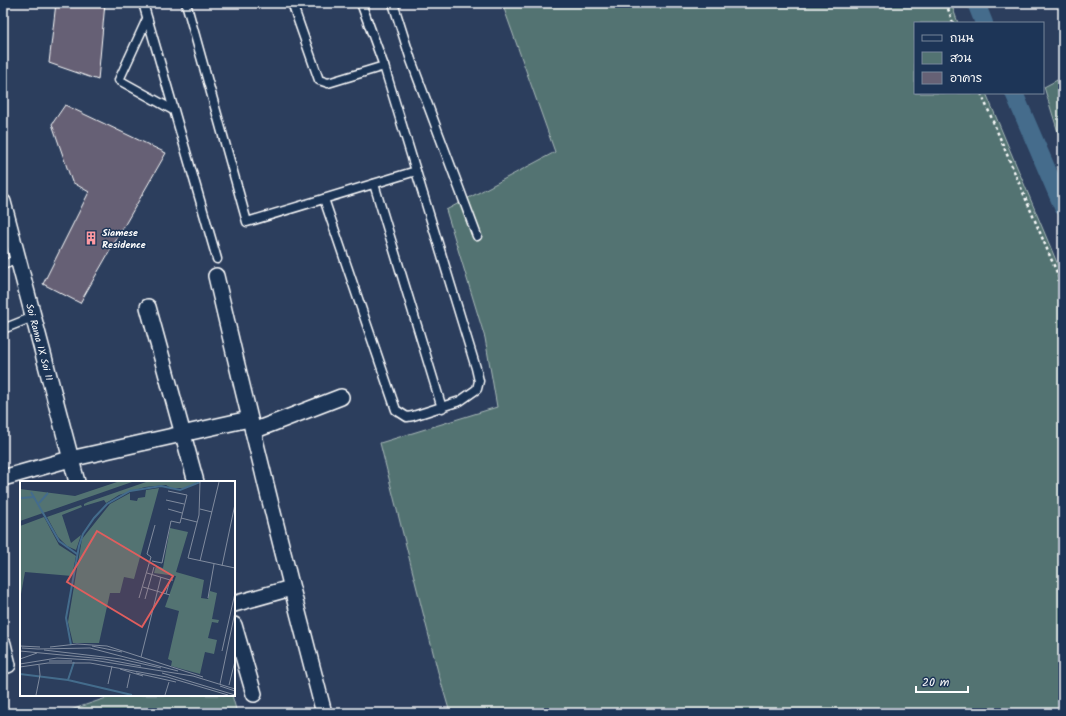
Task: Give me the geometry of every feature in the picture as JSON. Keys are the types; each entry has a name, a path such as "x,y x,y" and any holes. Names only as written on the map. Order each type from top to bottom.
{"street":[{"name":"Soi Rama IX Soi 11","path":"3,202 77,481"},
{"path":"216,276 291,588 324,713"},
{"path":"148,307 196,481"},
{"path":"3,478 70,459 183,434 251,425 341,397"},
{"path":"235,604 291,588"},
{"path":"235,628 254,694"},
{"path":"3,644 11,664"}],"lane":[{"path":"143,3 217,259"},
{"path":"186,3 247,222 416,171"},
{"path":"292,3 319,80 328,83 384,66"},
{"path":"324,199 396,410 407,417 413,416 460,401 477,389 479,381 476,368 384,66 361,3"},
{"path":"393,3 411,60 477,236"},
{"path":"147,19 119,80 174,110"},
{"path":"374,184 442,408"},
{"path":"3,265 18,259"},
{"path":"3,329 33,317"}],"path":[{"path":"946,3 953,22"},
{"path":"981,94 1063,287"}],"green space":[{"path":"502,3 951,3 958,22 914,22 914,94 986,94 1063,277 1063,713 450,713 438,672 380,443 497,407 485,338 446,210 555,152"},
{"path":"1063,77 1063,148 1044,87"},
{"path":"112,696 232,696 237,713 62,713"}],"building":[{"path":"56,3 105,3 98,80 49,63"},
{"name":"Siamese Residence","path":"65,105 166,153 80,303 43,284 89,192 72,182 52,124"}],"waterway":[{"path":"976,3 984,22"},
{"path":"1014,94 1063,207"}],"place":[{"name":"Siamese Residence","path":"91,238"}]}
